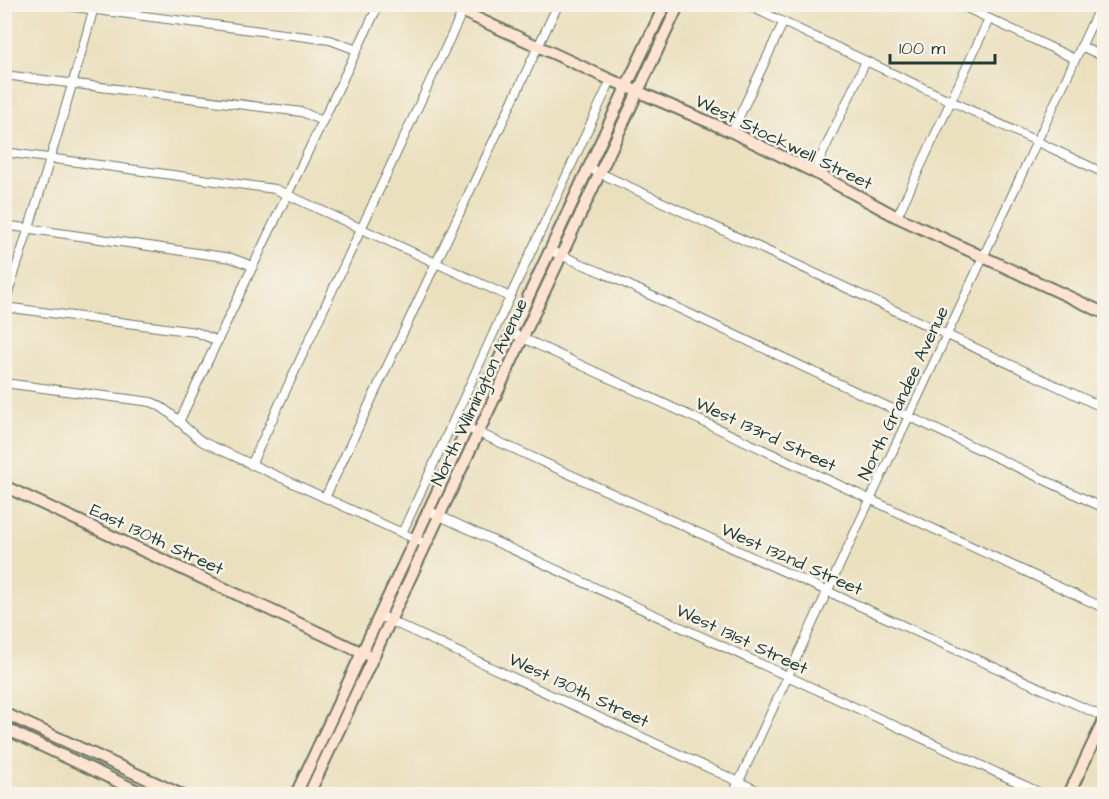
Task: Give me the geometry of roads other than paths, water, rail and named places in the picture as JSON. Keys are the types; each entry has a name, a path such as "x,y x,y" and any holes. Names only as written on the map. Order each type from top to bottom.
{"main road":[{"name":"West Stockwell Street","path":"446,4 464,8 611,80 732,132 814,172 897,217 1104,313"},
{"name":"North Wilmington Avenue","path":"309,795 373,658 385,619 429,511 523,338 589,168 665,4"},
{"name":"North Wilmington Avenue","path":"296,795 362,653 385,619 426,544 512,333 600,173 679,4"},
{"name":"East 130th Street","path":"4,486 362,653"},
{"path":"362,653 373,658"},
{"path":"4,713 180,795"},
{"path":"1069,795 1104,718"},
{"path":"4,728 144,795"}],"street":[{"path":"51,4 330,40 357,50"},
{"path":"179,422 379,4"},
{"path":"325,498 559,4"},
{"path":"745,4 1104,172"},
{"path":"958,4 1075,59"},
{"name":"North Grandee Avenue","path":"733,795 1101,4"},
{"path":"95,8 30,228 4,306 196,332 218,341"},
{"path":"251,465 464,8"},
{"path":"897,217 989,19"},
{"path":"732,132 783,23"},
{"path":"1081,46 1104,57"},
{"path":"814,172 866,61"},
{"path":"4,75 302,112 322,121"},
{"path":"402,533 611,80"},
{"path":"4,152 275,189 510,297"},
{"path":"589,168 1104,408"},
{"path":"4,225 231,258 253,266"},
{"path":"556,254 603,273 1104,508"},
{"name":"West 133rd Street","path":"512,333 1104,608"},
{"path":"4,383 159,405 203,442 426,544"},
{"name":"West 132nd Street","path":"473,430 1104,718"},
{"name":"West 131st Street","path":"429,511 1042,795"},
{"name":"West 130th Street","path":"385,619 765,795"}]}
